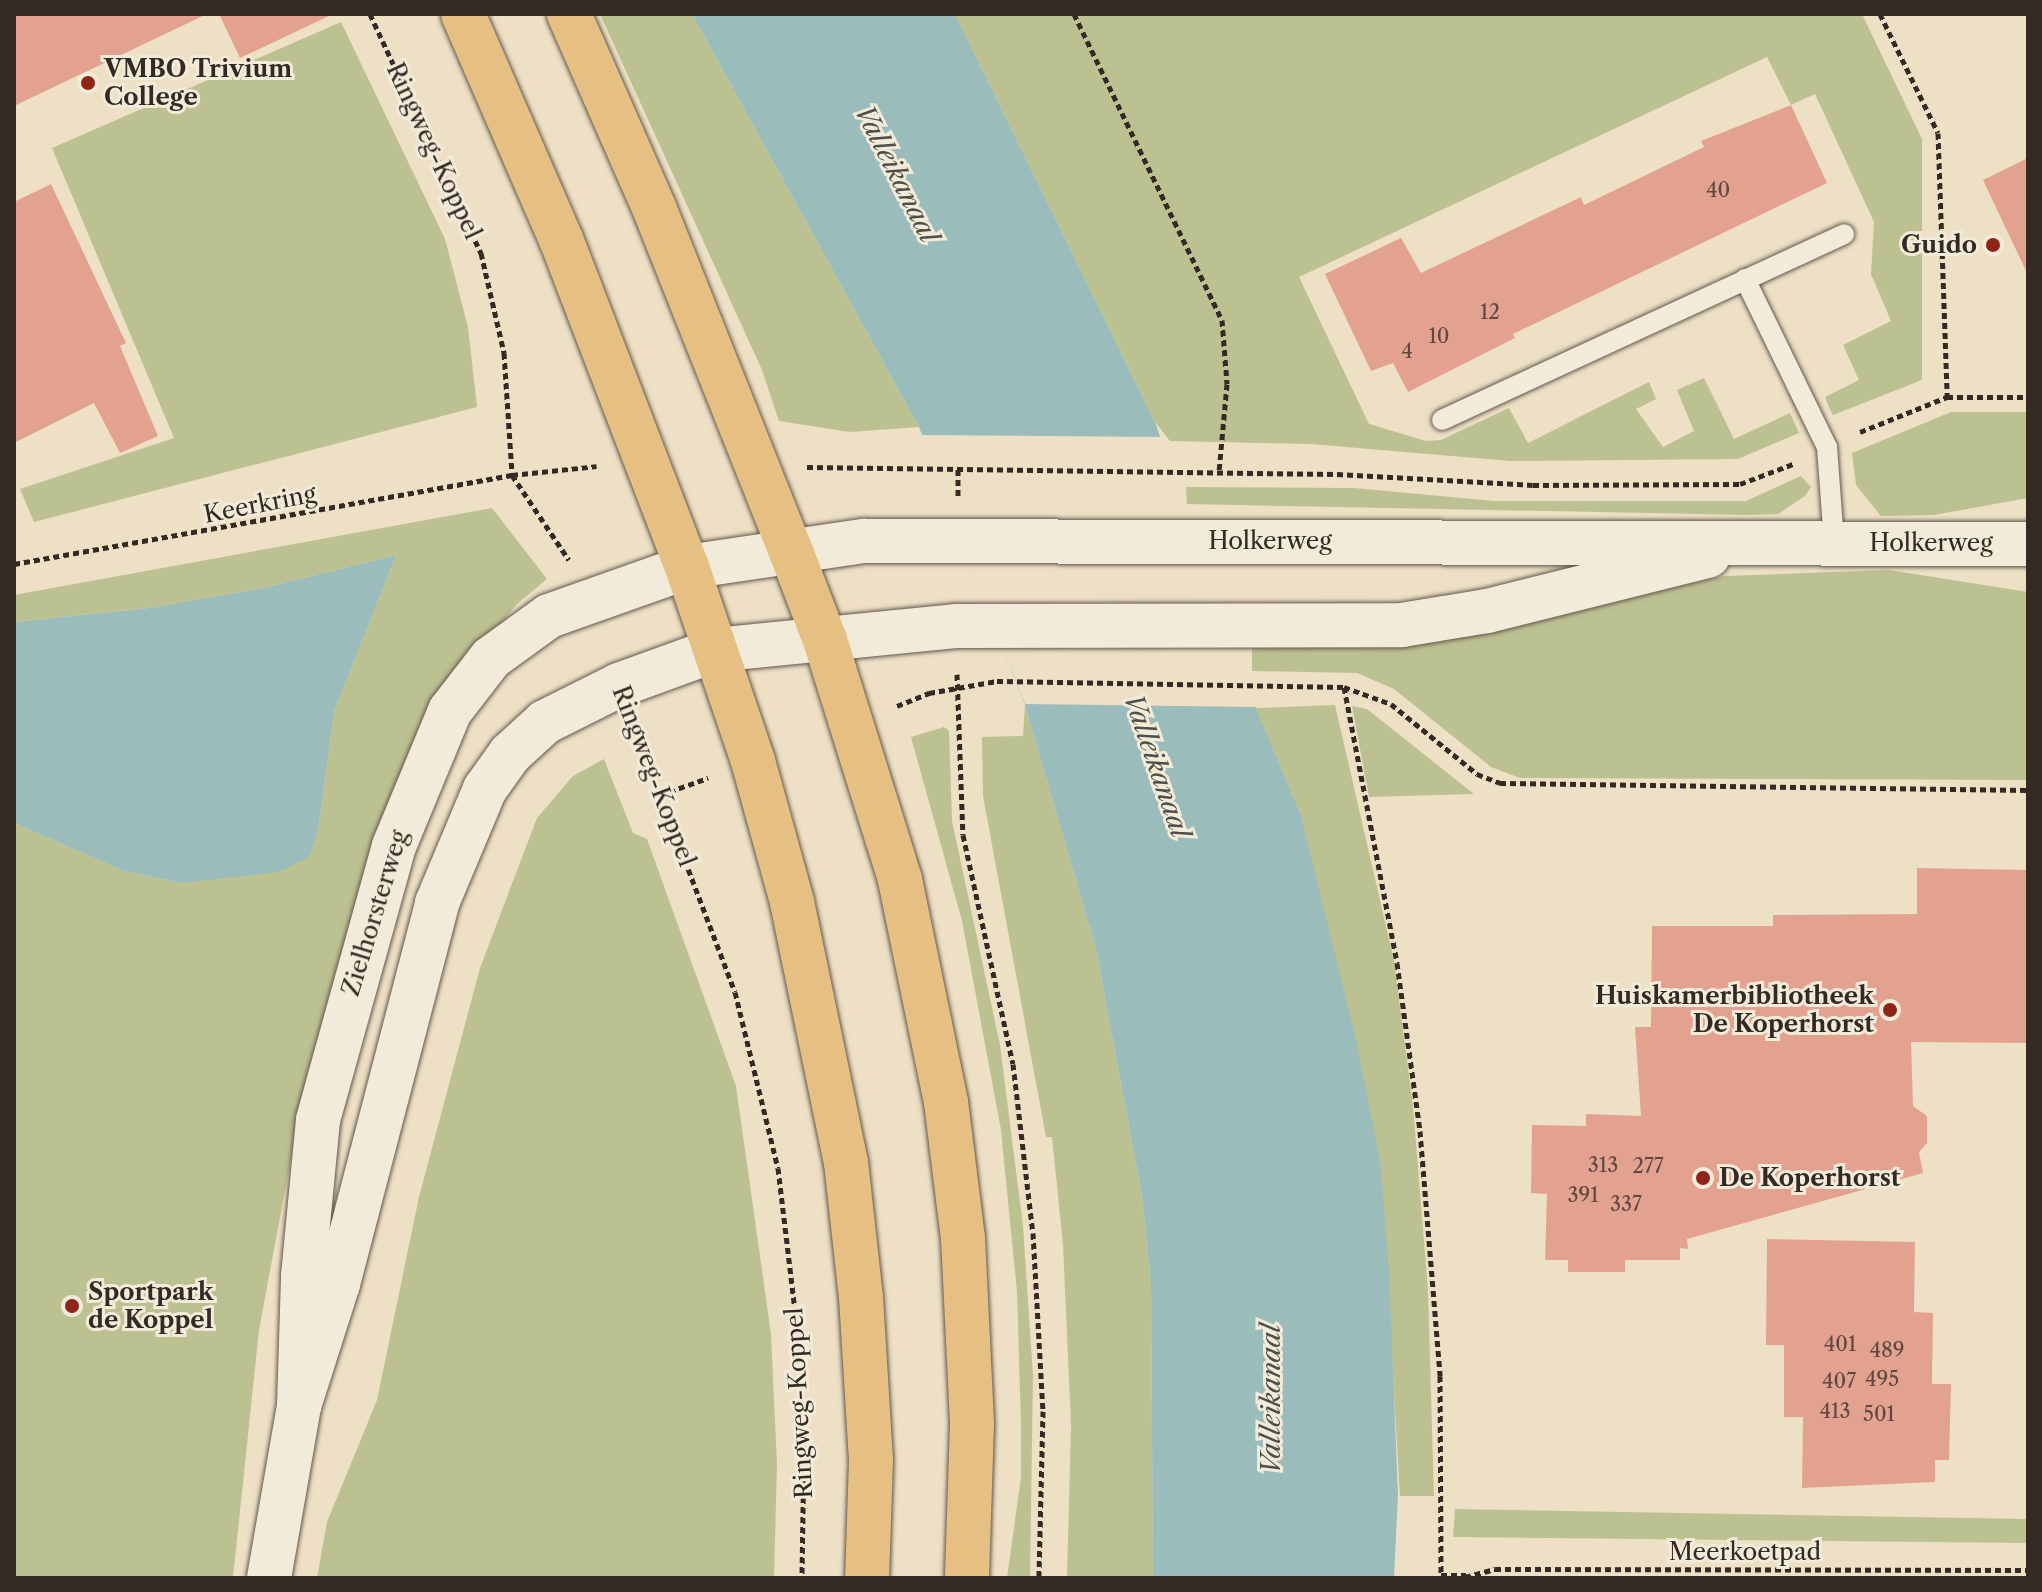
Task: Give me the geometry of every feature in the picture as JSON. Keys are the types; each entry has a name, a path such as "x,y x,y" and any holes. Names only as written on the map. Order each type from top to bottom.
{"main road":[{"path":"463,14 561,239 687,567 792,902 846,1162 861,1297 871,1460 867,1578"},
{"path":"569,14 655,210 825,640 900,880 946,1102 963,1238 972,1425 967,1578"},
{"name":"Holkerweg","path":"687,567 790,549 959,539 2028,544"},
{"name":"Holkerweg","path":"715,650 993,625 1402,625 1448,619 1749,545"},
{"name":"Zielhorsterweg","path":"299,1406 303,1276 318,1120 394,846 429,753 473,679 529,627 585,599 687,567"},
{"name":"Zielhorsterweg","path":"269,1578 299,1406 338,1284 437,903 471,820 495,774 528,735 563,711 619,685 715,650"}],"lane":[{"path":"1442,420 1844,234"},
{"name":"Holkerweg","path":"1745,279 1827,447 1834,543"}],"path":[{"name":"Ringweg-Koppel","path":"370,14 481,253 504,353 512,475"},
{"path":"1074,14 1222,320 1227,384 1219,472"},
{"path":"1880,14 1938,133 1947,397"},
{"path":"932,469 1173,470 1533,485 1740,484 1947,397 2028,397"},
{"name":"Keerkring","path":"14,564 512,475"},
{"path":"512,475 561,547 585,599"},
{"path":"1039,1578 1043,1411 1033,1233 1013,1064 963,835 957,688 1015,681 1344,687 1391,704 1477,774 1500,783 2028,790"},
{"name":"Ringweg-Koppel","path":"619,685 735,992 778,1168 798,1336 804,1447 802,1578"},
{"path":"1344,687 1397,963 1420,1131 1440,1376 1441,1575 1465,1576"},
{"name":"Meerkoetpad","path":"1465,1576 1495,1569 2028,1570"}],"green space":[{"path":"600,14 692,14 919,427 850,432 779,421 762,370"},
{"path":"955,14 1862,14 1922,139 1922,380 1833,415 1830,410 1825,397 1859,380 1843,345 1891,321 1871,274 1874,222 1815,94 1791,105 1767,57 1299,277 1369,424 1426,441 1441,440 1509,408 1528,443 1649,382 1656,399 1636,409 1663,447 1694,431 1677,390 1704,378 1734,439 1790,413 1799,433 1738,459 1510,461 1311,444 1170,441 1155,422"},
{"path":"341,22 445,239 468,327 477,407 34,522 20,489 174,438 52,148"},
{"path":"1951,412 2028,412 2028,498 1934,515 1881,516 1856,485 1852,453"},
{"path":"1801,476 1811,487 1805,496 1778,514 1748,515 1187,504 1186,487 1354,488 1494,501 1746,501"},
{"path":"492,508 547,579 517,604 434,706 393,790 364,877 306,1078 259,1330 233,1578 14,1578 14,823 124,871 181,883 318,832 334,712 396,555 263,588 149,608 14,622 14,595"},
{"path":"1889,570 2028,592 2028,780 1520,778 1491,767 1394,689 1357,673 1252,671 1252,645 1538,617 1725,576"},
{"path":"1025,705 1096,949 1142,1196 1151,1283 1153,1578 1067,1578 1071,1425 1063,1245 1052,1137 1046,1137 983,796 982,737 1023,736"},
{"path":"1335,705 1394,961 1413,1106 1428,1290 1434,1496 1400,1496 1381,1165 1301,815 1256,708"},
{"path":"1352,706 1367,709 1474,794 1369,797"},
{"path":"944,727 949,731 952,821 1000,1045 1023,1226 1033,1376 1030,1578 1007,1578 1021,1477 1021,1425 1017,1292 1001,1130 962,921 911,737"},
{"path":"604,759 633,833 647,839 736,1086 771,1334 777,1464 774,1578 317,1578 327,1522 377,1400 419,1197 480,968 537,818 573,776"},
{"path":"1455,1509 2028,1519 2028,1543 1453,1537"}],"water":[{"name":"Valleikanaal","path":"692,14 955,14 1155,422 1256,708 1301,815 1356,1040 1381,1165 1389,1273 1398,1494 1394,1578 1153,1578 1151,1283 1142,1196 1096,949 1025,705 919,427"},
{"path":"396,555 334,712 318,832 309,857 279,872 181,883 124,871 14,823 14,622 149,608 263,588"}],"pier":[{"path":"920,435 1162,437 1257,707 1025,704"}],"building":[{"path":"14,14 207,14 14,106"},
{"path":"219,14 333,14 240,58"},
{"path":"1791,105 1827,183 1513,334 1515,338 1408,392 1393,363 1371,371 1325,274 1401,238 1421,273 1581,197 1584,205 1704,147 1701,141"},
{"path":"2028,158 2028,275 1983,180"},
{"path":"51,184 126,343 120,346 158,436 120,453 94,403 14,443 14,202"},
{"name":"De Koperhorst","path":"1917,868 2028,870 2028,1043 1911,1042 1913,1106 1927,1116 1927,1143 1919,1152 1923,1173 1687,1239 1688,1249 1680,1248 1680,1260 1625,1260 1625,1272 1568,1272 1568,1260 1545,1260 1547,1194 1531,1193 1532,1125 1586,1126 1586,1114 1641,1116 1635,1027 1651,1027 1652,926 1773,926 1773,915 1917,914"},
{"path":"1767,1239 1915,1242 1914,1312 1933,1313 1932,1384 1951,1384 1949,1460 1935,1460 1935,1482 1802,1488 1803,1417 1784,1417 1784,1345 1766,1345"}],"place":[{"name":"VMBO Trivium College","path":"88,83"},
{"name":"Guido","path":"1993,245"},
{"name":"Huiskamerbibliotheek De Koperhorst","path":"1890,1010"},
{"name":"De Koperhorst","path":"1703,1178"},
{"name":"Sportpark de Koppel","path":"72,1306"}]}
